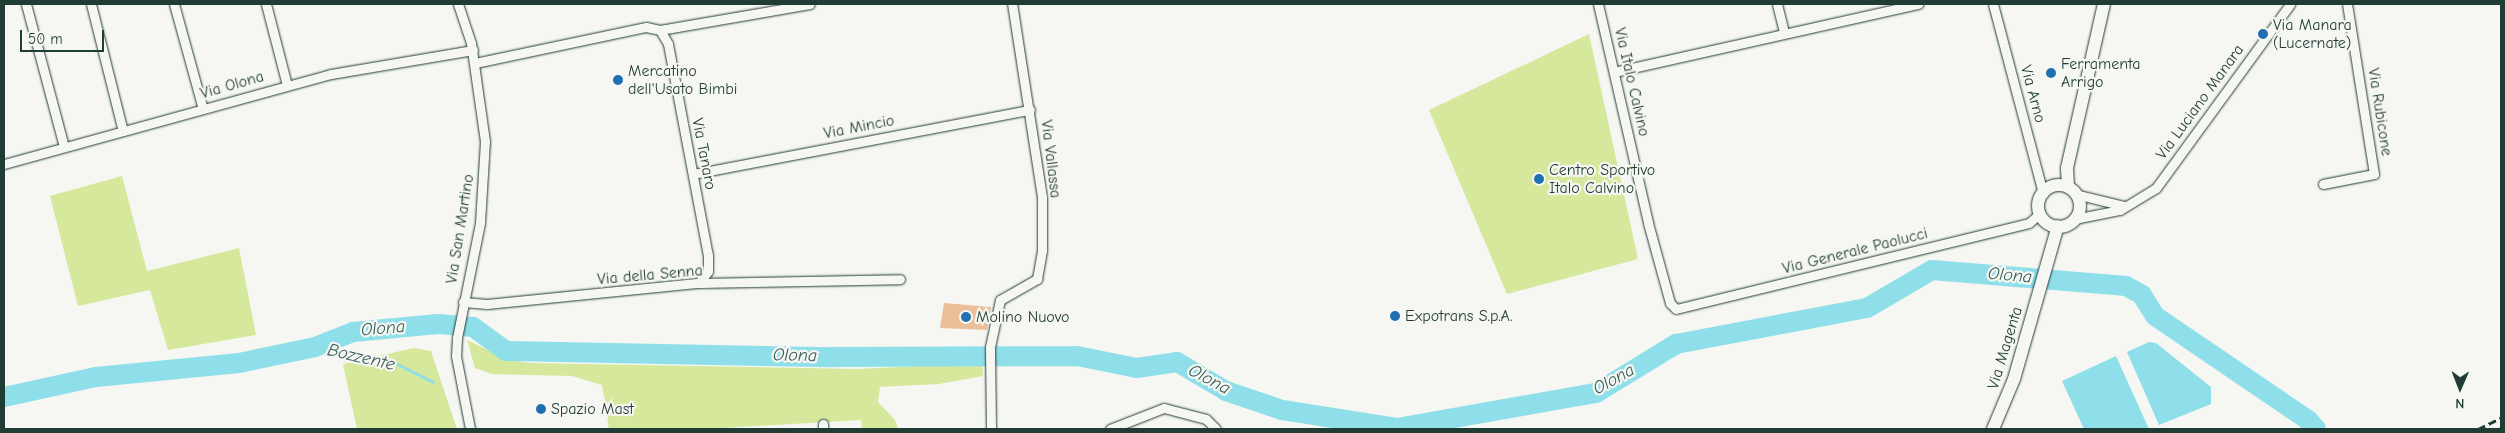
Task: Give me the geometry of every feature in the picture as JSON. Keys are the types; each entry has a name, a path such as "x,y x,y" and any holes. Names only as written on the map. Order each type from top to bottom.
{"street":[{"path":"26,4 64,147"},
{"path":"91,4 123,131"},
{"path":"174,4 203,109"},
{"path":"266,4 287,85"},
{"name":"Via San Martino","path":"458,4 473,50 485,158 480,222 461,313 456,356 470,429"},
{"path":"475,63 646,27 660,30 810,4"},
{"name":"Via Vallassa","path":"991,429 990,347 1002,296 1037,279 1041,270 1042,197 1030,110 1012,4"},
{"name":"Via Italo Calvino","path":"1598,4 1670,303 1676,309"},
{"path":"1777,4 1784,33"},
{"path":"1614,72 1919,4"},
{"name":"Via Arno","path":"1993,4 2048,189"},
{"path":"2048,221 2074,219 2079,208 2072,190 2068,168 2104,4"},
{"name":"Via Luciano Manara","path":"2074,219 2110,213 2163,180 2290,4"},
{"name":"Via Rubicone","path":"2323,184 2374,174 2347,4"},
{"name":"Via Tanaro","path":"660,30 668,44 709,264 699,284"},
{"name":"Via Olona","path":"4,164 287,85 473,50"},
{"name":"Via Mincio","path":"692,174 1030,110"},
{"path":"2048,189 2068,168"},
{"path":"2048,189 2072,190 2124,206"},
{"name":"Via Magenta","path":"1993,429 2014,379 2050,246 2048,189"},
{"name":"Via Generale Paolucci","path":"1676,309 2029,223 2048,221"},
{"name":"Via della Senna","path":"463,302 506,302 699,284 900,279"},
{"path":"1110,429 1164,408 1206,419 1216,429"}],"green space":[{"name":"Centro Sportivo Italo Calvino","path":"1589,34 1638,259 1507,294 1429,110"},
{"path":"122,176 147,271 239,248 256,335 168,350 150,290 78,306 50,196"},
{"path":"467,340 508,360 530,363 857,369 982,363 983,376 939,384 880,387 878,402 895,420 898,429 862,429 861,420 704,429 609,429 602,385 572,376 492,374 475,368"},
{"path":"414,348 431,351 457,429 357,429 343,364"}],"water":[{"path":"2149,342 2156,343 2211,387 2211,404 2159,425 2127,352"},
{"path":"2116,356 2149,429 2084,429 2062,381"}],"building":[{"name":"Molino Nuovo","path":"944,303 991,307 987,330 940,328"}],"waterway":[{"name":"Olona","path":"4,397 96,377 239,363 315,347 353,332 438,324 473,327 506,351 833,357 1077,356 1137,368 1177,362 1226,391 1282,410 1397,428 1596,393 1676,344 1867,308 1932,270 2126,286 2142,295 2155,316 2308,420 2316,429"},
{"name":"Bozzente","path":"315,347 336,354 389,360 433,382"}],"railway":[{"path":"2478,429 2501,418"}],"place":[{"name":"Via Manara (Lucernate)","path":"2263,34"},
{"name":"Ferramenta Arrigo","path":"2051,73"},
{"name":"Mercatino dell'Usato Bimbi","path":"618,80"},
{"name":"Centro Sportivo Italo Calvino","path":"1539,179"},
{"name":"Expotrans S.p.A.","path":"1395,316"},
{"name":"Molino Nuovo","path":"966,317"},
{"name":"Spazio Mast","path":"541,409"}]}
